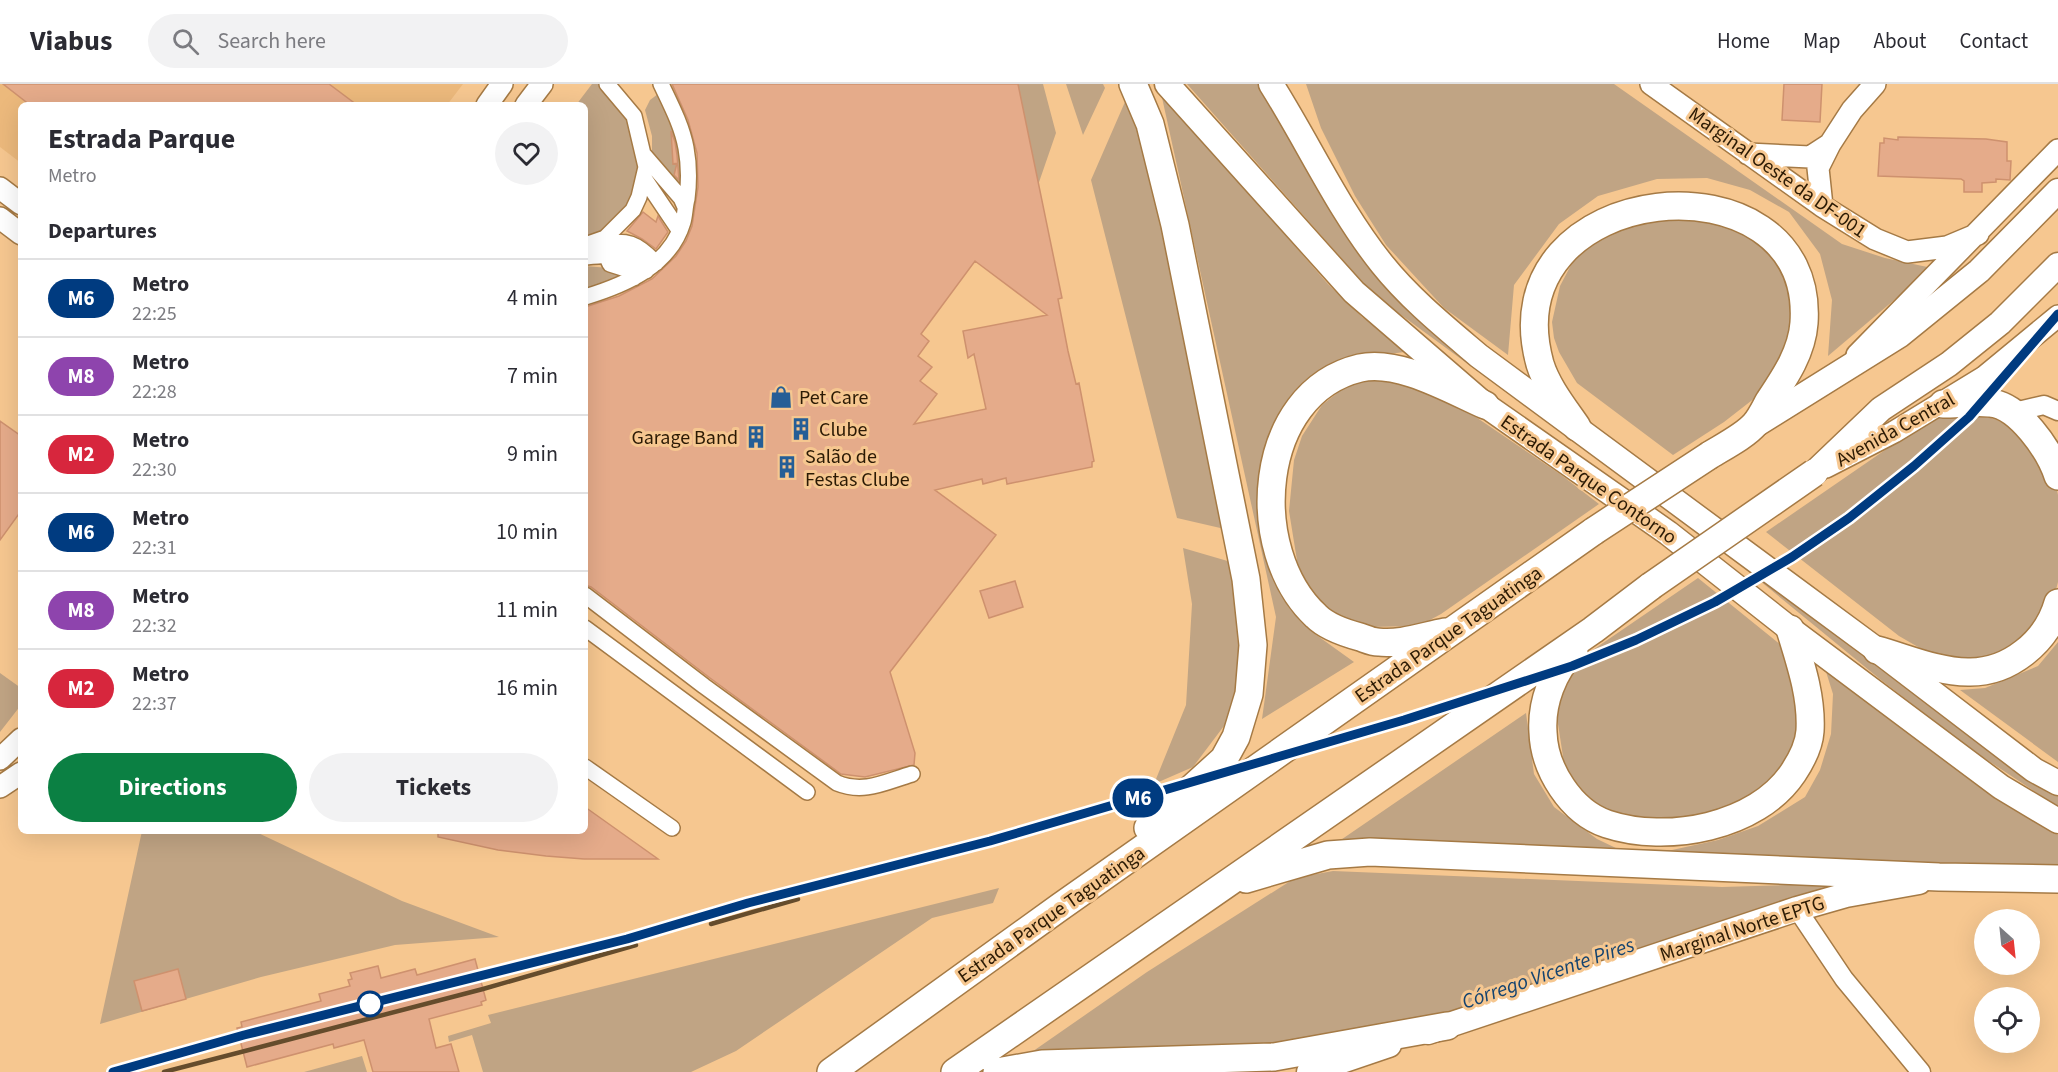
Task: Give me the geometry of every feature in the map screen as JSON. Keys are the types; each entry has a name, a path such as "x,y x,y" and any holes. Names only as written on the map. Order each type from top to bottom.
{"highway":[{"path":"1060,907 1224,759 1236,737 1250,684 1253,645 1246,579 1175,225 1150,124 1133,84"},
{"path":"1577,427 1555,394 1541,366 1533,327 1538,291 1554,262 1581,235 1618,216 1651,208 1694,207 1731,214 1760,227 1784,249 1799,278 1805,307 1803,336 1791,366 1754,426"},
{"path":"1455,630 1378,642 1342,632 1317,618 1303,603 1288,578 1274,537 1270,497 1277,453 1287,427 1304,401 1332,378 1362,367 1393,368 1421,376 1485,405"},
{"path":"1943,404 1992,402 2014,412 2038,439 2058,476"},
{"name":"Estrada Parque Taguatinga","path":"831,1072 1060,907 1594,531 1754,426"},
{"path":"955,1072 1593,630 1651,586 1814,473"},
{"path":"1878,650 1939,667 1968,672 1993,669 2019,658 2038,640 2055,613 2058,603"},
{"path":"1593,630 1565,659 1550,688 1542,717 1543,747 1555,777 1573,802 1589,815 1606,824 1638,831 1673,831 1711,826 1745,815 1770,800 1788,781 1802,759 1810,734 1810,708 1806,680 1790,629"},
{"path":"1220,888 1328,855 1370,852 1939,877 2058,879"},
{"path":"997,1072 1042,1064 1274,1057 1447,1026"}],"main road":[{"path":"489,102 502,84"},
{"path":"528,102 542,84"},
{"name":"Estrada Parque Contorno","path":"1167,84 1354,292 1485,405 1668,534 1790,629 2001,787 2058,821"},
{"name":"Estrada Parque Contorno","path":"1271,84 1295,122 1339,203 1383,265 1434,317 1479,356 1878,650 2034,770 2058,783"},
{"path":"1287,84 1295,122"},
{"name":"Marginal Oeste da DF-001","path":"1651,84 1822,206 1875,239 1906,252 1947,247 1978,234"},
{"path":"1822,206 1818,168 1852,110 1875,84"},
{"path":"1748,154 1810,157 1830,144"},
{"path":"1844,368 2058,150"},
{"path":"0,188 18,202"},
{"name":"Estrada Parque Taguatinga","path":"1754,426 1900,335 1979,271 2058,191"},
{"path":"0,218 18,232"},
{"path":"1814,473 1881,409 1949,364 2000,323 2058,265"},
{"name":"Avenida Central","path":"1814,473 1943,404 1984,377 2058,316"},
{"path":"0,759 18,742"},
{"path":"0,787 18,775"},
{"name":"Marginal Norte EPTG","path":"1309,1072 1797,909 1846,895 1939,877"}],"street":[{"path":"588,245 605,238 628,218 635,206 644,166 640,135 634,116 607,84"},
{"path":"588,296 615,288 645,271 669,248 682,220 688,186 687,149 677,118 661,84"},
{"path":"644,166 682,220"},
{"path":"644,166 681,198 682,220"},
{"path":"588,246 617,241 641,247 645,271"},
{"path":"588,257 606,255 610,264 629,270 645,271"},
{"path":"2014,412 2043,405 2058,411"},
{"path":"588,597 837,783 850,788 868,787 912,774"},
{"path":"588,630 807,792"},
{"path":"588,769 672,828"},
{"path":"1797,909 1844,979 1921,1072"}],"shaded area":[{"path":"0,84 463,84 449,102 18,102 18,161 0,147"},
{"path":"592,84 601,84 623,107 644,168 628,217 588,240 588,102 578,102"},
{"path":"1013,84 1043,84 1056,133 1037,188"},
{"path":"1066,84 1103,84 1105,88 1083,135"},
{"path":"1187,84 1259,84 1386,282 2058,793 2058,807 1969,748 1881,680 1732,558 1374,295"},
{"path":"1306,84 1614,84 1842,244 1885,258 1932,268 1828,356 1832,300 1820,254 1789,212 1750,190 1707,178 1657,179 1598,196 1559,224 1514,285 1508,355 1444,308 1386,245 1355,196 1321,128"},
{"path":"1161,93 1328,284 1362,317 1412,351 1351,359 1271,444 1277,581 1289,607 1315,634 1354,662 1262,719 1276,617"},
{"path":"658,94 672,121 682,152 683,187 652,157 652,136 645,110 650,100"},
{"path":"1128,95 1147,147 1229,530 1177,518 1091,180"},
{"path":"1645,217 1719,219 1776,253 1799,325 1769,387 1724,422 1673,455 1577,383 1559,352 1552,322 1560,286 1583,248 1599,237"},
{"path":"588,266 609,268 624,275 588,291"},
{"path":"1355,379 1410,379 1464,409 1560,474 1599,504 1441,614 1419,626 1370,627 1342,617 1319,603 1300,579 1289,511 1294,460 1302,436 1322,405"},
{"path":"1954,411 1995,419 2015,430 2042,462 2054,481 2058,495 2058,582 2052,605 2024,640 1990,658 1961,661 1925,651 1899,636 1766,532 1933,417"},
{"path":"1183,548 1231,562 1239,655 1233,714 1193,767 1154,784 1186,705 1192,604"},
{"path":"1698,578 1786,649 1799,679 1801,742 1762,796 1692,821 1637,820 1597,807 1570,779 1564,763 1556,711 1562,690 1581,658"},
{"path":"2058,642 2058,762 1960,690 1985,688 2038,666"},
{"path":"1823,662 2013,806 2058,835 2058,874 1332,846 1526,713 1534,774 1554,807 1597,839 1618,849 1672,850 1718,840 1758,826 1805,797 1820,770 1831,734 1833,694"},
{"path":"0,673 18,686 18,709 0,732"},
{"path":"141,834 260,834 402,901 499,937 395,945 261,977 100,1024"},
{"path":"1333,871 1722,887 1882,882 1274,1072 1003,1072 1147,972 1295,878"},
{"path":"999,888 993,903 932,918 736,1051 691,1072 483,1072 472,1035 449,1042 448,1036 491,1023 488,1015"},
{"path":"362,1056 367,1072 304,1072"}],"building":[{"path":"3,84 329,84 353,102 26,102"},
{"path":"672,84 1018,84 1062,298 1058,299 1068,351 1076,384 1079,383 1094,461 1092,467 1007,484 1006,478 983,484 982,479 935,490 996,535 890,672 915,753 914,765 865,777 841,774 588,586 588,306 619,296 652,279 676,256 692,226 698,187 697,153 688,120","holes":["975,261 1047,315 963,331 968,358 974,354 986,409 914,424 937,394 920,381 932,367 918,356 929,341 921,334"]},
{"path":"1784,84 1822,84 1820,122 1782,120"},
{"path":"671,131 675,142 679,180 674,175 677,163 673,164"},
{"path":"1898,137 1986,139 2007,142 2007,161 2011,161 2010,180 1996,179 1996,182 1982,183 1982,192 1964,192 1964,181 1961,179 1878,176 1880,143 1884,143 1884,138 1898,140"},
{"path":"643,212 656,222 658,216 668,232 656,249 627,231"},
{"path":"0,421 18,434 18,515 0,540"},
{"path":"1015,581 1023,607 989,618 980,591"},
{"path":"588,809 658,859 584,859 546,856 498,850 438,837 438,834 588,834"},
{"path":"475,959 486,1000 481,1002 482,1005 429,1019 436,1048 451,1044 459,1072 373,1072 364,1040 334,1048 333,1044 247,1067 237,1028 242,1027 241,1022 321,1001 319,994 350,986 348,980 352,979 350,973 378,966 381,978 415,969 417,975"},
{"path":"178,969 186,999 142,1011 134,981"}],"railway":[{"path":"113,1072 244,1035 627,939 748,903 990,841"},
{"path":"711,924 798,899"},
{"path":"164,1072 483,989 636,945"}],"metro line":[{"name":"M6","path":"113,1072 244,1035 627,939 748,903 990,841 1404,720 1572,666 1636,640 1715,602 1792,557 1849,518 1914,466 1969,417 2058,314"}],"place":[{"name":"Pet Care","path":"781,397"},
{"name":"Clube","path":"801,429"},
{"name":"Garage Band","path":"756,437"},
{"name":"Salão de Festas Clube","path":"787,467"}],"water label":[{"name":"Córrego Vicente Pires","path":"1548,973"}]}
